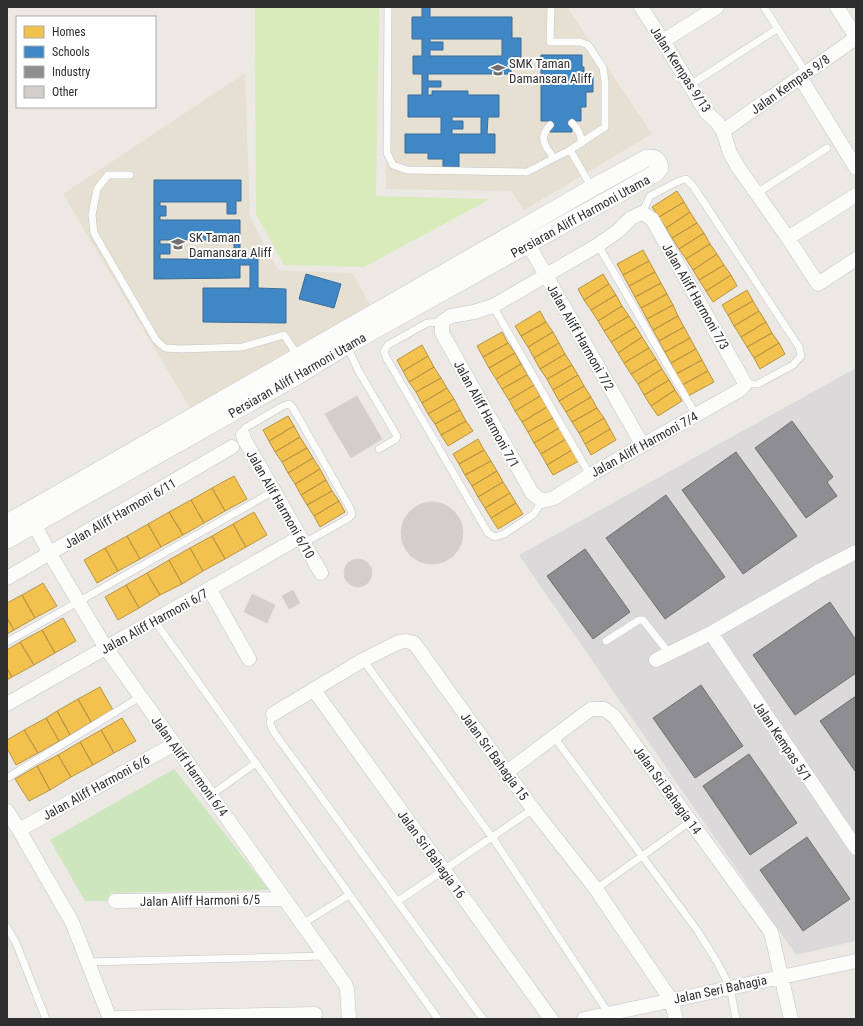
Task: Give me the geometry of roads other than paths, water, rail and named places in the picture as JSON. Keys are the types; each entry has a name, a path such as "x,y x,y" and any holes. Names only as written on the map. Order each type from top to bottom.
{"street":[{"name":"Jalan Kempas 9/13","path":"641,7 706,112 723,130"},
{"path":"663,41 717,7"},
{"path":"837,7 856,37"},
{"name":"Jalan Kempas 9/8","path":"723,130 856,37"},
{"path":"803,75 856,168"},
{"path":"723,130 730,153 738,167 818,284 856,259"},
{"name":"Persiaran Aliff Harmoni Utama","path":"7,523 31,518 294,378 346,346 656,173 660,168 658,161 655,158 647,158 298,356 31,518 7,540"},
{"path":"788,238 856,195"},
{"path":"442,322 451,316 474,312 493,306 598,245 618,231 631,218 642,213"},
{"name":"Jalan Aliff Harmoni 7/3","path":"642,213 652,219 745,384"},
{"name":"Jalan Aliff Harmoni 7/2","path":"520,229 642,444"},
{"name":"Jalan Aliff Harmoni 7/1","path":"442,322 442,333 445,339 532,493 542,501"},
{"name":"Jalan Aliff Harmoni 7/4","path":"542,501 554,498 642,444 740,390 745,384"},
{"name":"Jalan Alif Harmoni 6/10","path":"243,435 245,441 321,573"},
{"name":"Jalan Aliff Harmoni 6/11","path":"7,578 232,447"},
{"name":"Jalan Aliff Harmoni 6/4","path":"31,518 50,554 106,648 173,745 211,795 285,899 347,989 349,1019"},
{"name":"Jalan Aliff Harmoni 6/7","path":"7,704 154,620 302,540"},
{"path":"656,660 711,633 819,571 856,552"},
{"path":"210,590 249,659"},
{"name":"Jalan Kempas 5/1","path":"711,633 856,848"},
{"name":"Jalan Sri Bahagia 15","path":"273,714 363,660 399,642 406,640 414,643 533,809 596,889 671,1000 676,1019"},
{"name":"Jalan Sri Bahagia 16","path":"314,690 551,1019"},
{"name":"Jalan Sri Bahagia 14","path":"507,772 591,709 604,709 614,716 771,932 791,1019"},
{"name":"Jalan Aliff Harmoni 6/6","path":"19,830 173,745"},
{"path":"7,811 72,922 109,1019 315,1014"},
{"name":"Jalan Aliff Harmoni 6/5","path":"115,901 285,899"},
{"name":"Jalan Seri Bahagia","path":"584,1019 856,961"}],"lane":[{"path":"388,7 387,153 393,165 407,170 527,172 570,150 605,128 605,82 603,68 588,45 580,42 550,42 551,7"},
{"path":"764,7 803,75"},
{"path":"690,85 777,29"},
{"path":"572,124 580,133 582,143"},
{"path":"550,125 543,138 546,147 554,158"},
{"path":"757,193 827,148"},
{"path":"570,150 592,188"},
{"path":"130,175 108,175 97,189 92,215 94,233 156,340 165,348 181,350 242,347 284,335 298,356"},
{"path":"642,213 650,196 686,179 693,186 799,347 801,356 793,365 758,384 745,384"},
{"path":"598,245 696,415"},
{"path":"493,306 590,475"},
{"path":"442,322 427,323 388,345 384,351 386,357 488,533 495,537 504,534 534,514 542,501"},
{"path":"346,346 358,370 397,436 396,439 390,444 379,449"},
{"path":"243,435 245,428 289,404 293,408 350,508 352,514 349,518 302,540"},
{"path":"7,642 274,490"},
{"path":"154,620 438,1019"},
{"path":"606,641 639,620 643,620 669,653"},
{"path":"363,660 492,837 609,1014"},
{"path":"7,778 140,697"},
{"path":"273,714 270,723 273,731 483,1019"},
{"path":"554,737 697,930 730,987 736,1019"},
{"path":"211,795 256,763"},
{"path":"398,901 533,809"},
{"path":"596,889 691,821"},
{"path":"302,924 349,895"},
{"path":"7,927 16,943 46,1019"},
{"path":"88,962 325,956"}],"place":[{"name":"SMK Taman Damansara Aliff","path":"498,70"},
{"name":"SK Taman Damansara Aliff","path":"178,244"}]}
